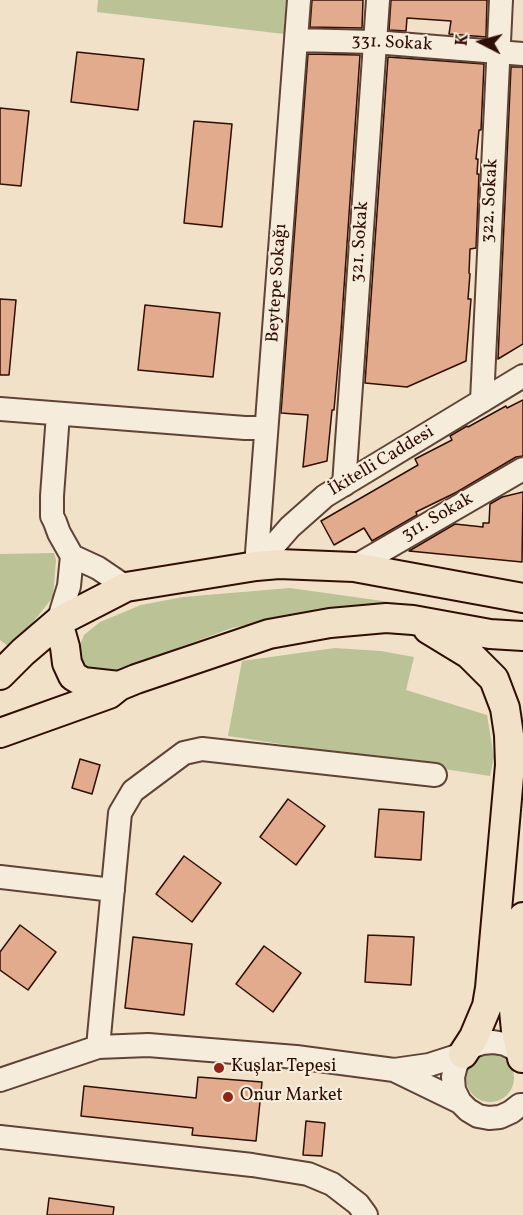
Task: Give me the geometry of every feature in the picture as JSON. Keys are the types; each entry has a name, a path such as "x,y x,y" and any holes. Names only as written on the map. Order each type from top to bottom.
{"main road":[{"path":"0,675 12,652 57,622 126,587 256,566 279,564 354,567 523,598"},
{"path":"0,733 109,694 119,686 136,679 269,634 330,623 386,618 413,620 490,634 523,636"},
{"path":"413,620 469,654 494,679 505,708 509,735 510,765 490,988 487,1006 479,1026 463,1054"},
{"path":"57,622 65,646 67,663 73,676 83,682 119,686"},
{"path":"522,931 514,992 514,1010 516,1031 523,1058"}],"street":[{"name":"Beytepe Sokağı","path":"256,566 299,0"},
{"name":"321. Sokak","path":"344,485 378,0"},
{"name":"322. Sokak","path":"482,401 501,0"},
{"name":"331. Sokak","path":"296,40 374,42 523,54"},
{"name":"İkitelli Caddesi","path":"256,566 290,527 325,496 523,376"},
{"path":"0,409 267,428"},
{"path":"57,622 69,586 72,556 52,516 58,414"},
{"name":"311. Sokak","path":"354,567 523,469"},
{"path":"72,556 98,568 126,587"},
{"path":"98,1047 120,813 133,791 184,753 202,749 435,775"},
{"path":"0,877 113,890"},
{"path":"522,1103 500,1117 478,1116 460,1102 454,1090 453,1077 456,1065 463,1054 471,1047 482,1043 505,1044 515,1049 523,1058"},
{"path":"0,1080 98,1047 159,1046 296,1057 394,1070 429,1065 463,1054"},
{"path":"394,1070 460,1102"},
{"path":"0,1137 252,1165 308,1174 332,1184 358,1204 366,1215"}],"green space":[{"path":"98,0 286,0 284,34 97,12"},
{"path":"54,553 56,560 53,597 12,649 0,640 0,554"},
{"path":"290,588 397,603 309,612 232,628 107,674 87,671 79,662 78,650 84,635 100,622 141,605 183,597"},
{"path":"335,648 381,651 414,657 406,690 487,715 494,757 490,776 228,736 242,661"},
{"path":"490,1054 507,1061 514,1078 507,1095 490,1102 473,1095 466,1078 473,1061"}],"building":[{"path":"312,0 363,0 362,28 310,27"},
{"path":"391,0 487,0 486,37 449,34 451,21 407,18 406,31 389,30"},
{"path":"77,52 144,59 138,110 71,102"},
{"path":"308,54 360,55 341,331 327,461 303,467 308,415 281,413"},
{"path":"388,57 484,64 481,130 479,130 476,159 478,159 477,174 479,174 476,248 470,249 468,299 471,299 466,361 407,387 365,383"},
{"path":"511,67 523,67 523,344 498,359"},
{"path":"0,108 29,111 21,186 0,184"},
{"path":"194,121 232,124 222,227 184,223"},
{"path":"0,299 16,300 9,375 0,375"},
{"path":"145,305 220,313 213,377 138,370"},
{"path":"523,400 523,456 516,457 457,492 416,512 417,515 372,541 364,528 334,545 321,521 418,465 415,459 452,440 450,436 506,406 507,408"},
{"path":"523,492 522,562 409,551 455,524 483,527 483,523 489,523 490,504 502,497"},
{"path":"80,759 100,765 92,794 72,788"},
{"path":"288,799 325,826 296,865 260,837"},
{"path":"379,809 424,812 421,860 375,857"},
{"path":"184,856 221,883 192,922 156,894"},
{"path":"20,925 56,952 28,990 0,970 0,952"},
{"path":"368,935 414,937 411,985 365,982"},
{"path":"133,937 192,944 184,1015 125,1008"},
{"path":"264,946 301,973 273,1012 236,984"},
{"path":"198,1077 262,1082 256,1141 192,1135 193,1128 81,1116 84,1086 196,1098"},
{"path":"306,1121 325,1123 322,1156 303,1155"},
{"path":"49,1198 114,1207 113,1215 47,1215"}],"place":[{"name":"Kuşlar Tepesi","path":"219,1068"},
{"name":"Onur Market","path":"228,1097"}]}
